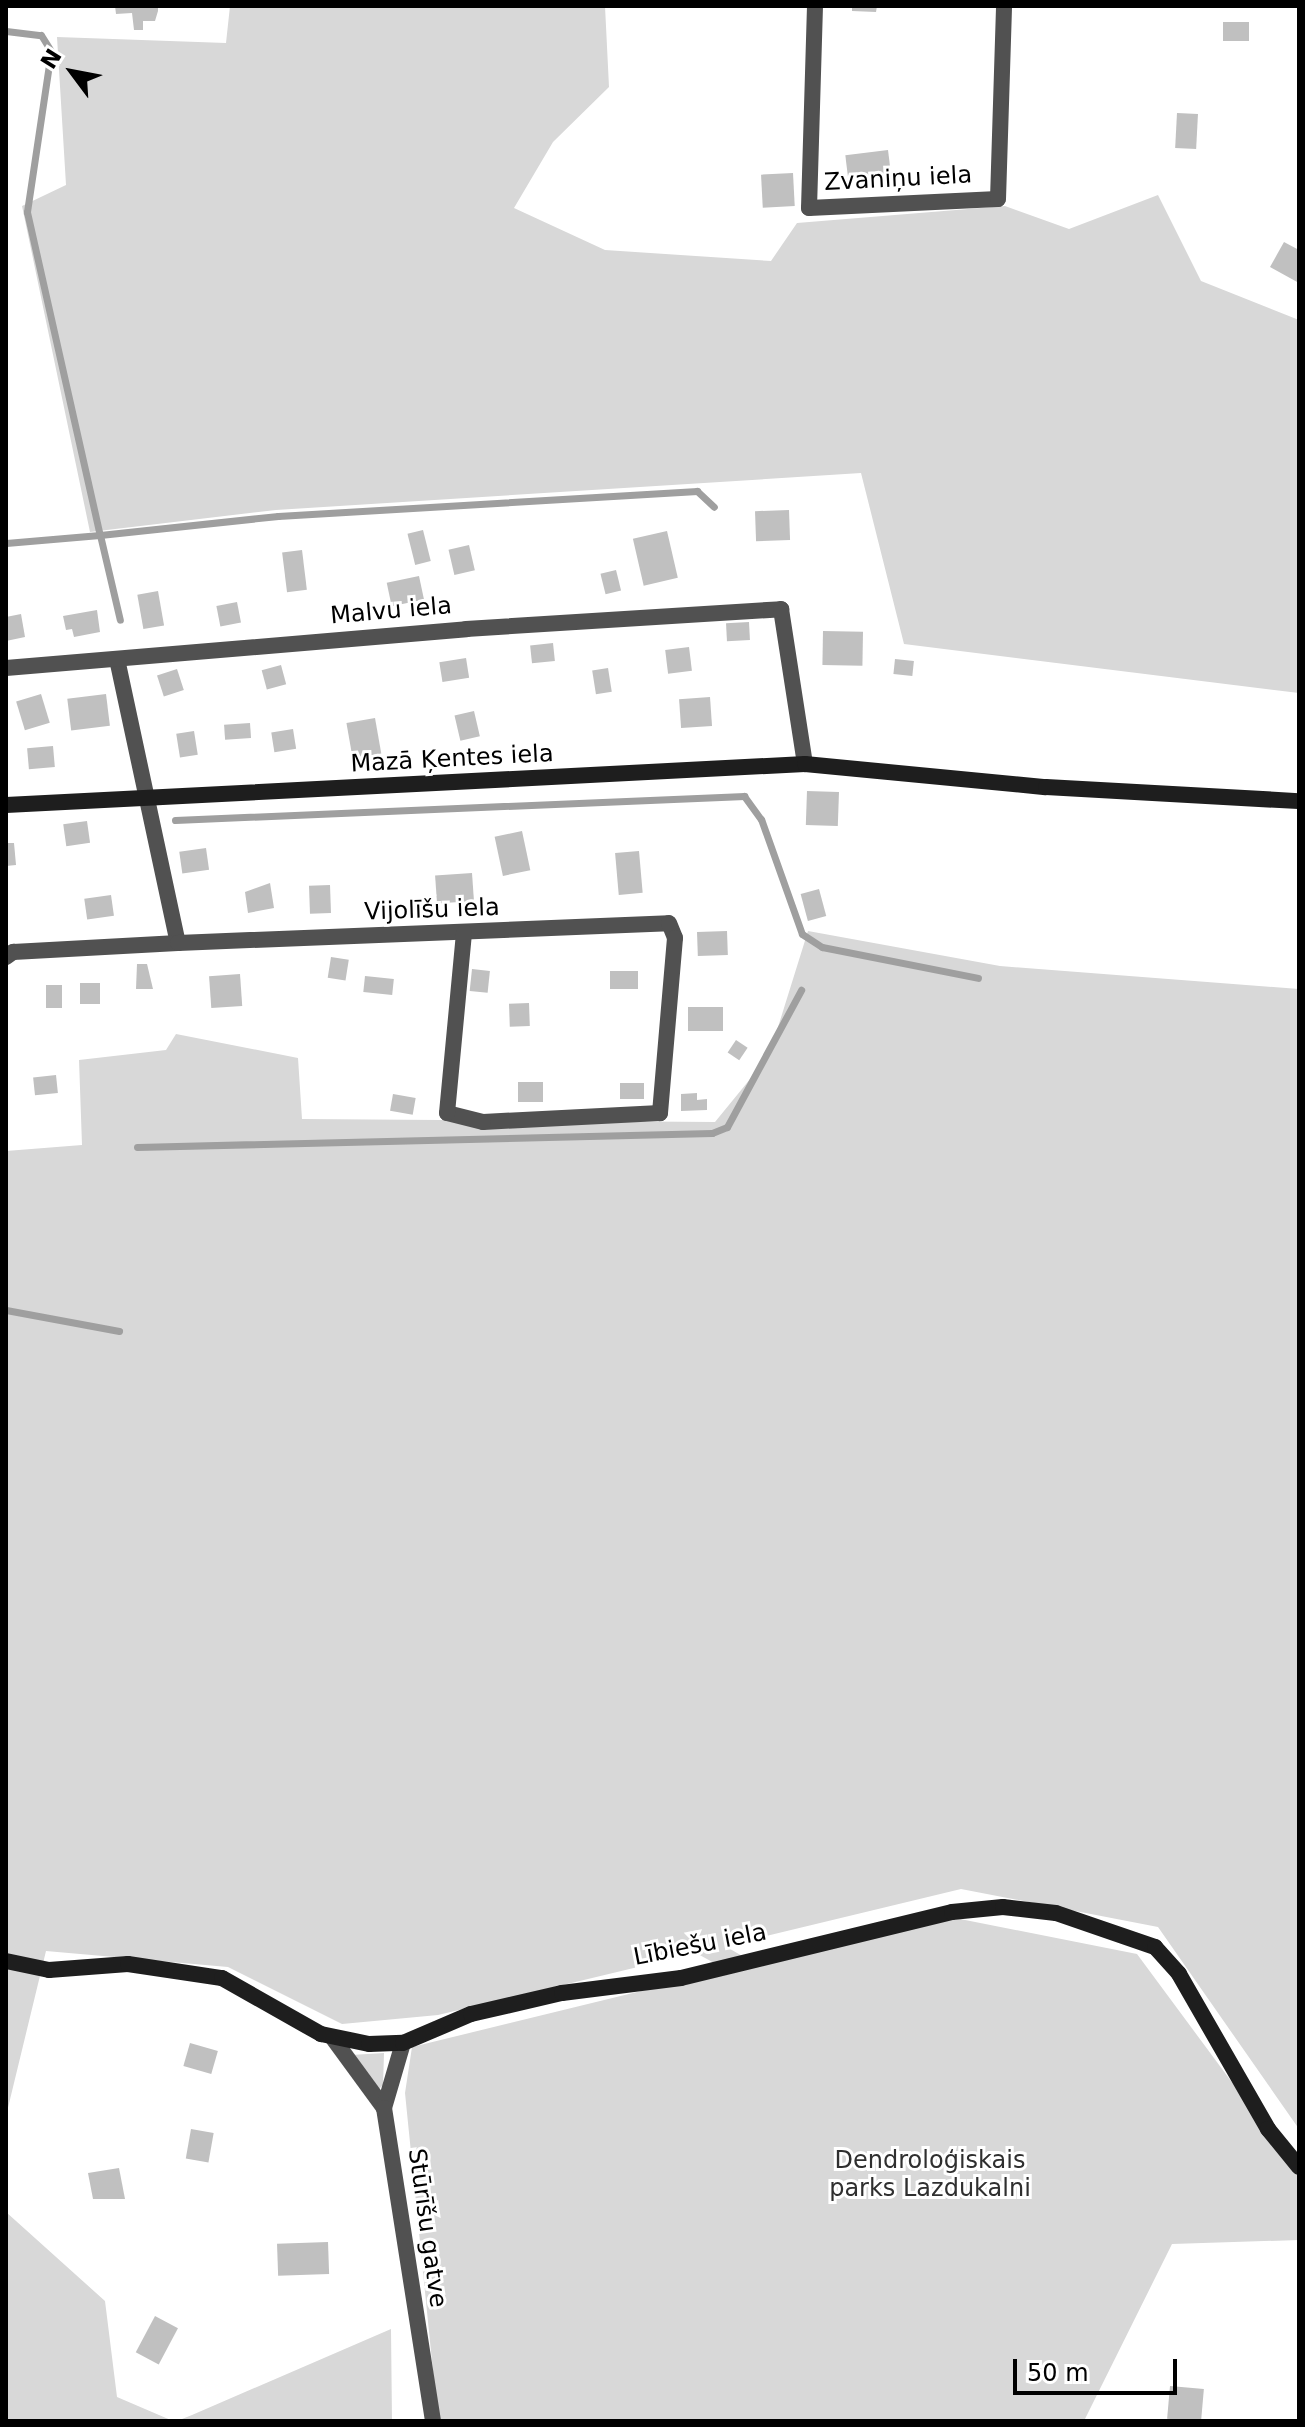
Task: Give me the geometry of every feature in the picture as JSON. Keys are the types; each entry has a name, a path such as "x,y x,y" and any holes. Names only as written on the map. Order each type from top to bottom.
{"street":[{"name":"Zvaniņu iela","path":"815,6 809,208 998,199 1004,6"},
{"name":"Malvu iela","path":"6,668 512,625 781,609 805,764"},
{"path":"117,659 151,799 178,943"},
{"name":"Mazā Ķentes iela","path":"6,805 805,764 1046,787 1299,801"},
{"name":"Vijolīšu iela","path":"6,957 13,952 178,943 669,923 675,938 660,1113 483,1122 447,1113 464,933"},
{"name":"Lībiešu iela","path":"6,1961 49,1970 128,1964 222,1978 332,2037 403,2043 471,2014 562,1993 681,1978 952,1912 1003,1907 1056,1913 1155,1947 1179,1974 1268,2129 1299,2167"},
{"path":"332,2037 384,2108"},
{"name":"Stūrīšu gatve","path":"403,2043 384,2108 433,2421"}],"green space":[{"path":"230,6 605,6 609,87 553,142 514,208 605,250 771,261 797,223 1005,206 1069,229 1158,195 1201,281 1299,320 1299,693 904,644 861,473 276,510 90,532 22,206 66,185 57,37 226,43"},
{"name":"Dendroloģiskais parks Lazdukalni","path":"808,931 1000,966 1299,989 1299,2129 1158,1927 961,1889 725,1946 756,1964 950,1917 1137,1954 1299,2173 1299,2240 1172,2244 1084,2421 438,2421 405,2093 412,2047 727,1970 696,1953 438,2015 342,2024 228,1967 46,1951 6,2116 6,1151 82,1145 79,1060 166,1050 176,1034 298,1058 302,1119 715,1122 769,1056"},
{"path":"384,2053 383,2085 378,2090 351,2055"},
{"path":"6,2212 105,2301 117,2397 173,2421 6,2421"},
{"path":"391,2329 392,2421 177,2421 192,2415"}],"building":[{"path":"115,6 158,6 158,11 155,21 143,21 143,30 134,30 132,13 116,14"},
{"path":"852,6 877,6 876,12 852,11"},
{"path":"1223,22 1249,22 1249,41 1223,41"},
{"path":"1177,113 1198,114 1196,149 1175,148"},
{"path":"888,150 891,175 848,180 845,155"},
{"path":"793,173 795,206 763,208 761,175"},
{"path":"1284,242 1299,250 1299,283 1270,267"},
{"path":"789,510 790,540 756,541 755,511"},
{"path":"423,530 431,561 415,565 407,534"},
{"path":"667,531 678,578 644,586 633,539"},
{"path":"469,545 475,570 454,575 449,550"},
{"path":"302,550 307,590 287,592 282,552"},
{"path":"616,570 621,590 606,594 600,574"},
{"path":"419,576 424,599 392,606 387,583"},
{"path":"158,591 164,625 143,629 137,595"},
{"path":"237,602 241,623 220,627 216,606"},
{"path":"97,610 100,632 74,637 72,629 66,630 63,616"},
{"path":"21,614 25,637 6,641 6,617"},
{"path":"749,622 750,640 727,641 726,623"},
{"path":"823,631 863,632 862,666 822,665"},
{"path":"553,643 555,661 532,663 530,645"},
{"path":"689,647 692,671 668,674 665,650"},
{"path":"466,658 469,678 442,682 439,662"},
{"path":"895,659 914,661 912,676 893,674"},
{"path":"281,665 286,684 267,689 262,670"},
{"path":"608,668 612,692 596,694 592,671"},
{"path":"177,669 184,690 164,696 157,675"},
{"path":"41,694 50,723 25,730 16,702"},
{"path":"106,694 110,726 71,731 67,699"},
{"path":"710,697 712,726 681,728 679,699"},
{"path":"474,711 480,736 460,741 455,715"},
{"path":"375,718 381,753 353,758 346,723"},
{"path":"250,723 251,738 225,740 224,725"},
{"path":"293,729 296,749 274,752 271,732"},
{"path":"194,731 198,755 180,758 176,734"},
{"path":"53,746 55,767 29,769 27,748"},
{"path":"807,791 839,792 838,826 806,825"},
{"path":"87,821 90,843 66,846 63,824"},
{"path":"522,831 530,870 503,876 495,837"},
{"path":"6,843 14,843 16,865 6,866"},
{"path":"206,848 209,870 182,874 179,852"},
{"path":"639,851 643,893 619,895 615,853"},
{"path":"472,873 474,901 437,904 435,876"},
{"path":"270,883 274,908 248,913 245,892"},
{"path":"330,885 331,913 310,914 309,886"},
{"path":"819,889 826,916 808,921 801,894"},
{"path":"111,895 114,916 87,920 84,899"},
{"path":"727,931 728,955 698,956 697,932"},
{"path":"331,957 349,960 345,981 328,978"},
{"path":"137,964 147,964 153,989 136,989"},
{"path":"472,969 490,971 488,993 470,991"},
{"path":"610,971 638,971 638,989 610,989"},
{"path":"240,974 242,1006 211,1008 209,976"},
{"path":"365,976 394,979 392,995 363,992"},
{"path":"80,983 100,983 100,1004 80,1004"},
{"path":"46,985 62,985 62,1008 46,1008"},
{"path":"529,1003 530,1026 510,1027 509,1004"},
{"path":"688,1007 723,1007 723,1031 688,1031"},
{"path":"736,1040 748,1048 739,1060 728,1052"},
{"path":"56,1075 58,1093 35,1095 33,1077"},
{"path":"518,1082 543,1082 543,1102 518,1102"},
{"path":"620,1083 644,1083 644,1099 620,1099"},
{"path":"697,1093 697,1100 707,1099 707,1110 681,1111 681,1094"},
{"path":"393,1094 416,1098 413,1115 390,1111"},
{"path":"190,2043 218,2051 211,2074 183,2066"},
{"path":"191,2129 214,2133 208,2163 186,2159"},
{"path":"119,2168 125,2199 93,2199 88,2173"},
{"path":"328,2242 329,2274 278,2276 277,2244"},
{"path":"155,2316 178,2328 159,2364 136,2352"},
{"path":"1170,2386 1204,2389 1201,2421 1167,2419"}],"waterway":[{"path":"6,31 41,35 51,51 27,212 100,535 278,516 697,491 714,507"},
{"path":"6,543 100,535 120,620"},
{"path":"175,820 744,796 761,819 802,934 822,947 978,978"},
{"path":"137,1147 712,1133 727,1127 801,990"},
{"path":"6,1310 119,1331"}]}
